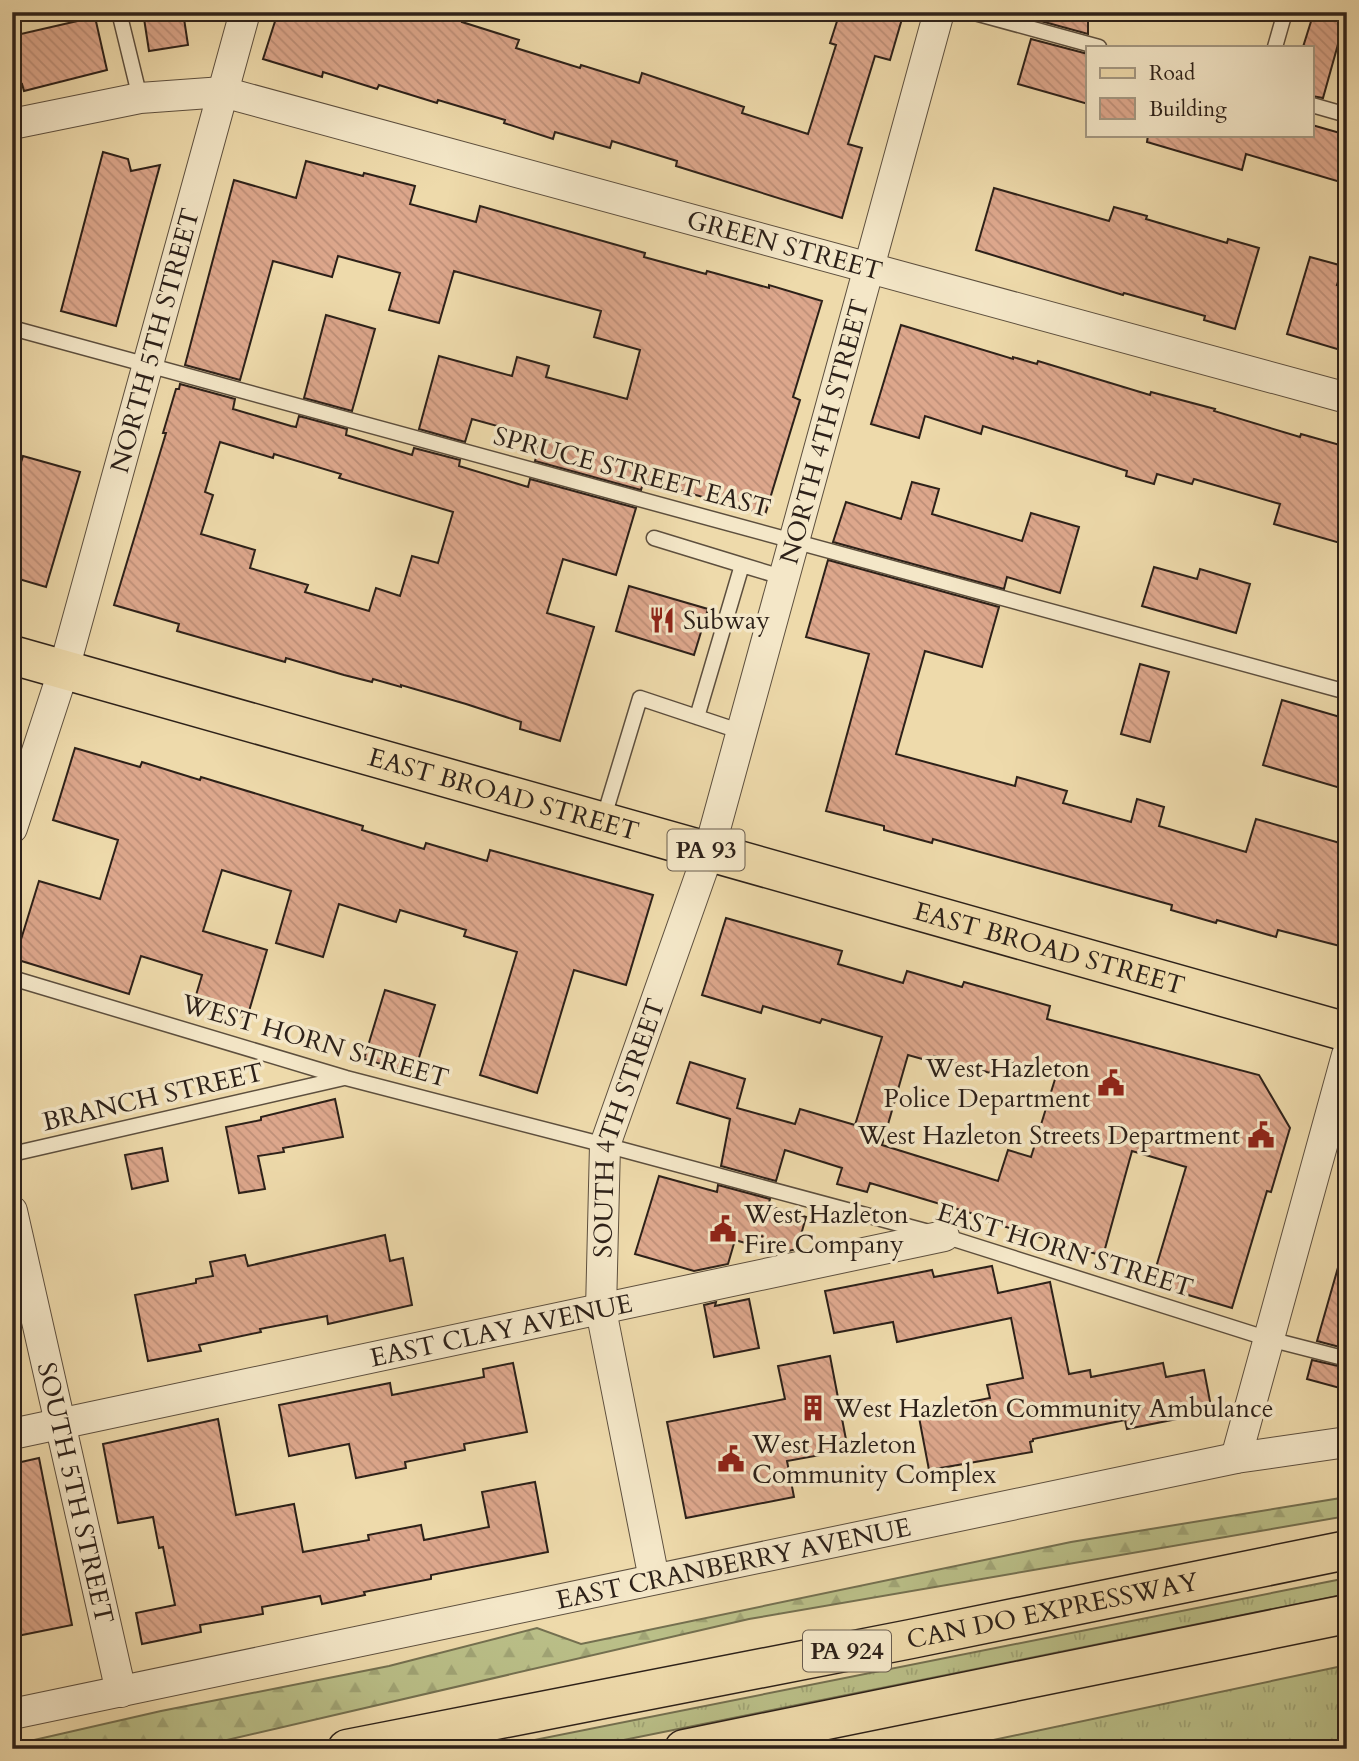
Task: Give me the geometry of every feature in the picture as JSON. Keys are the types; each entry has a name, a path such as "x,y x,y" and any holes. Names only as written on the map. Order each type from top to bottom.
{"main road":[{"name":"PA 93","path":"12,655 64,669"},
{"name":"EAST BROAD STREET","path":"64,669 1347,1032"},
{"name":"CAN DO EXPRESSWAY","path":"347,1749 1347,1550"},
{"name":"PA 924","path":"684,1749 1347,1614"}],"street":[{"name":"NORTH 5TH STREET","path":"64,669 244,12"},
{"name":"NORTH 4TH STREET","path":"709,851 939,12"},
{"name":"GREEN STREET","path":"12,124 140,98 223,92 1347,398"},
{"path":"12,828 64,669"},
{"name":"SOUTH 4TH STREET","path":"653,1579 601,1310 605,1144 709,851"},
{"path":"1236,1458 1347,1055"},
{"name":"SOUTH 5TH STREET","path":"12,1212 121,1692"},
{"name":"EAST CLAY AVENUE","path":"12,1434 944,1236"},
{"name":"EAST CRANBERRY AVENUE","path":"12,1714 1236,1458 1347,1442"}],"lane":[{"path":"119,12 140,98"},
{"path":"971,12 1095,46"},
{"path":"1275,46 1285,12"},
{"path":"1314,106 1347,115"},
{"name":"SPRUCE STREET EAST","path":"12,328 1347,692"},
{"path":"654,538 785,578"},
{"path":"697,717 742,565"},
{"path":"603,821 640,698 742,732"},
{"name":"WEST HORN STREET","path":"12,978 346,1078 605,1144"},
{"name":"BRANCH STREET","path":"12,1154 346,1078"},
{"name":"EAST HORN STREET","path":"605,1144 944,1236 1269,1339 1347,1359"}],"green space":[{"path":"1347,1497 1347,1516 749,1619 188,1749 12,1749 12,1745 161,1711 389,1666 537,1628 581,1644 1071,1542"},
{"path":"1347,1578 1347,1594 579,1749 489,1749"},
{"path":"1347,1665 1347,1749 951,1749"}],"building":[{"path":"143,12 183,12 188,45 149,51"},
{"path":"278,12 441,12 463,19 462,22 519,40 516,48 639,83 642,73 744,107 742,113 808,134 836,45 830,43 840,12 904,12 890,60 875,56 848,144 862,148 842,218 676,166 677,161 612,141 610,148 555,132 553,139 504,123 505,120 438,100 437,103 379,85 377,89 323,72 322,77 263,59"},
{"path":"1039,12 1088,12 1088,34 1037,20"},
{"path":"1314,12 1347,12 1323,98 1314,96 1314,46 1303,46"},
{"path":"95,17 107,70 24,91 22,84 12,86 12,36"},
{"path":"1031,39 1086,53 1086,103 1018,84"},
{"path":"1314,126 1347,135 1347,184 1246,154 1242,170 1147,142 1148,136 1314,136"},
{"path":"103,152 128,159 131,171 160,165 116,326 61,311"},
{"path":"306,161 415,186 410,204 476,222 480,206 645,253 644,257 706,274 707,271 769,288 769,285 822,301 793,397 800,400 765,515 644,480 641,490 535,461 541,438 472,419 465,442 419,429 439,356 512,376 517,357 549,366 546,377 627,399 640,350 594,337 601,311 454,271 439,323 389,310 400,273 338,256 332,277 273,261 240,380 185,365 234,180 296,198"},
{"path":"994,188 1109,221 1114,207 1227,243 1228,239 1259,248 1235,329 1204,320 1205,316 1124,293 1123,295 976,250"},
{"path":"1310,257 1343,266 1337,285 1347,287 1347,352 1287,334"},
{"path":"326,315 375,329 352,411 304,398"},
{"path":"901,325 1013,359 1037,364 1038,361 1150,395 1151,392 1215,409 1214,411 1300,437 1301,434 1347,447 1347,545 1274,524 1280,504 1194,479 1192,484 1157,474 1154,484 1126,476 1127,471 983,426 981,434 925,416 919,438 871,424"},
{"path":"180,384 235,399 233,409 291,426 296,427 299,416 347,429 346,435 412,455 414,448 460,460 459,466 528,487 530,479 636,508 616,575 563,559 547,613 594,627 560,741 520,729 521,722 466,704 401,685 373,679 372,682 286,658 285,662 177,631 179,624 114,605 166,433 163,433 176,389 179,389","holes":["220,442 273,458 274,454 341,474 339,478 453,512 438,563 412,556 400,596 376,588 369,611 305,592 308,585 250,568 255,550 201,534 213,495 205,492"]},
{"path":"23,456 80,472 46,587 12,577 12,491"},
{"path":"912,482 939,489 932,514 1022,541 1031,513 1079,527 1060,593 1007,577 1004,589 833,542 846,502 901,519"},
{"path":"828,560 999,607 982,667 925,651 896,754 1015,786 1017,777 1067,791 1063,803 1131,822 1137,799 1164,807 1159,826 1246,852 1256,819 1347,845 1347,923 1340,946 1278,930 1276,937 1217,920 1216,923 1171,910 1172,905 933,839 932,843 884,830 884,826 826,811 869,654 806,637"},
{"path":"1154,567 1197,579 1200,569 1250,584 1236,633 1142,606"},
{"name":"Subway","path":"629,586 708,609 694,655 616,631"},
{"path":"1140,664 1169,672 1150,742 1121,734"},
{"path":"1282,700 1347,719 1347,790 1263,765"},
{"path":"75,748 140,767 142,762 200,780 201,777 363,826 362,830 424,849 426,843 487,861 490,850 653,895 626,985 574,970 537,1093 480,1075 517,952 464,936 466,930 400,910 396,922 339,904 323,957 276,943 291,891 222,870 203,931 267,950 247,1018 194,1002 202,975 141,956 129,994 15,959 39,881 100,899 118,840 53,820"},
{"path":"726,918 842,951 838,964 903,983 907,971 962,987 964,982 1050,1006 1047,1019 1259,1075 1290,1128 1271,1192 1267,1191 1232,1308 1151,1284 1186,1167 1132,1151 1103,1256 870,1183 867,1192 837,1184 842,1168 785,1150 776,1181 721,1166 730,1119 677,1103 690,1062 745,1079 737,1108 795,1124 800,1109 855,1125 882,1037 822,1019 820,1023 763,1006 761,1013 702,995","holes":["908,1055 933,1062 934,1056 990,1073 995,1057 1056,1076 1031,1157 1008,1150 998,1181 882,1145"]},
{"path":"385,990 435,1005 414,1074 364,1059"},
{"path":"335,1099 343,1137 283,1148 284,1152 258,1156 265,1189 239,1193 226,1127"},
{"path":"162,1148 168,1181 132,1189 125,1155"},
{"name":"West Hazleton Fire Company","path":"659,1176 717,1192 718,1185 770,1199 768,1206 806,1217 797,1249 780,1253 735,1240 728,1264 694,1271 635,1254"},
{"path":"385,1235 390,1261 403,1258 412,1305 328,1324 327,1316 260,1329 261,1332 199,1345 201,1351 148,1361 135,1295 196,1283 196,1279 213,1276 210,1262 245,1255 248,1266"},
{"path":"1339,1264 1347,1265 1347,1349 1317,1341"},
{"path":"992,1266 998,1293 1050,1282 1069,1374 1090,1370 1091,1377 1163,1363 1166,1377 1204,1370 1212,1412 1127,1429 1125,1420 1033,1439 1030,1442 1032,1452 929,1470 918,1412 990,1398 987,1385 1023,1378 1011,1318 897,1342 893,1322 834,1333 825,1291 932,1270 934,1277"},
{"path":"749,1299 759,1348 714,1357 704,1305 716,1302 715,1306"},
{"name":"West Hazleton Community Complex","path":"830,1356 848,1450 787,1461 794,1497 686,1518 667,1422 785,1399 778,1366"},
{"path":"1312,1360 1347,1368 1347,1390 1307,1379"},
{"path":"513,1363 527,1432 464,1444 465,1450 405,1462 406,1468 356,1478 349,1444 289,1456 279,1405 390,1383 392,1395 484,1377 483,1369"},
{"path":"218,1419 236,1515 294,1504 303,1552 369,1540 368,1535 421,1525 424,1540 489,1527 482,1492 535,1482 548,1552 431,1575 431,1579 364,1592 365,1595 322,1604 320,1596 262,1607 263,1614 200,1625 201,1632 142,1644 136,1613 175,1605 163,1547 159,1548 153,1517 118,1523 103,1444"},
{"path":"39,1458 72,1625 17,1636 12,1611 12,1464"}],"place":[{"name":"Subway","path":"662,620"},
{"name":"West Hazleton Police Department","path":"1111,1083"},
{"name":"West Hazleton Streets Department","path":"1261,1135"},
{"name":"West Hazleton Fire Company","path":"723,1229"},
{"name":"West Hazleton Community Ambulance","path":"813,1408"},
{"name":"West Hazleton Community Complex","path":"731,1459"}]}
